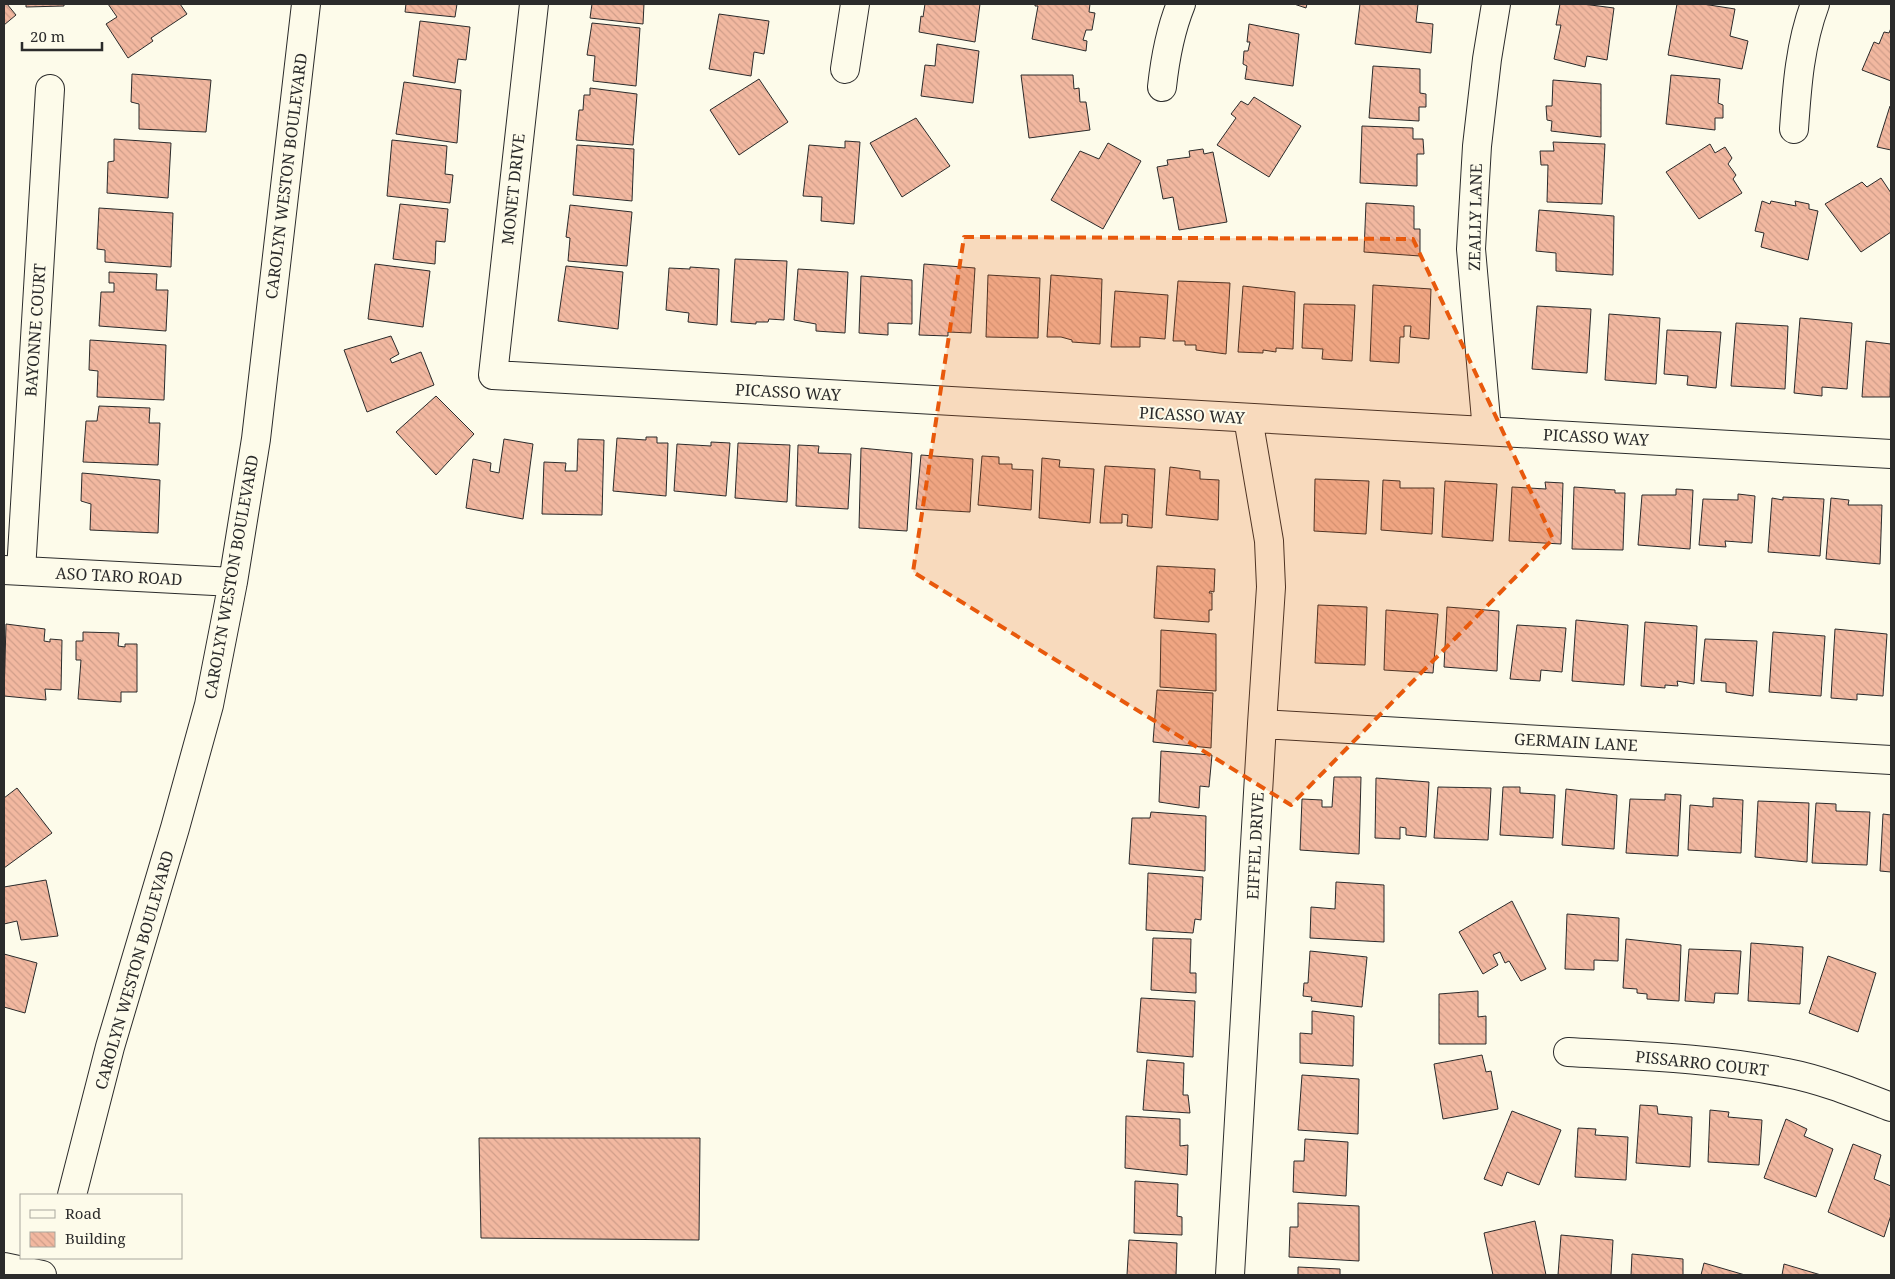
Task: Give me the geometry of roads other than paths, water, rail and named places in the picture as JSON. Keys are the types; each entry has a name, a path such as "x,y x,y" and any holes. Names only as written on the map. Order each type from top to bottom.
{"street":[{"name":"CAROLYN WESTON BOULEVARD","path":"72,1194 113,1038 206,715 234,582 256,439 306,4"},
{"name":"MONET DRIVE","path":"493,375 534,4"},
{"path":"845,69 855,4"},
{"path":"1162,87 1165,61 1175,19 1181,4"},
{"name":"ZEALLY LANE","path":"1487,431 1471,249 1477,146 1486,59 1496,4"},
{"path":"1794,129 1798,69 1808,23 1815,4"},
{"name":"BAYONNE COURT","path":"12,570 50,89"},
{"name":"PICASSO WAY","path":"493,375 1891,454"},
{"name":"EIFFEL DRIVE","path":"1230,1275 1271,578 1269,541 1248,418"},
{"name":"ASO TARO ROAD","path":"12,570 234,582"},
{"name":"GERMAIN LANE","path":"1262,724 1891,760"},
{"name":"PISSARRO COURT","path":"1568,1052 1704,1060 1788,1073 1847,1090 1891,1107"},
{"path":"52,1275 56,1259"},
{"path":"4,1267 42,1275"}]}
